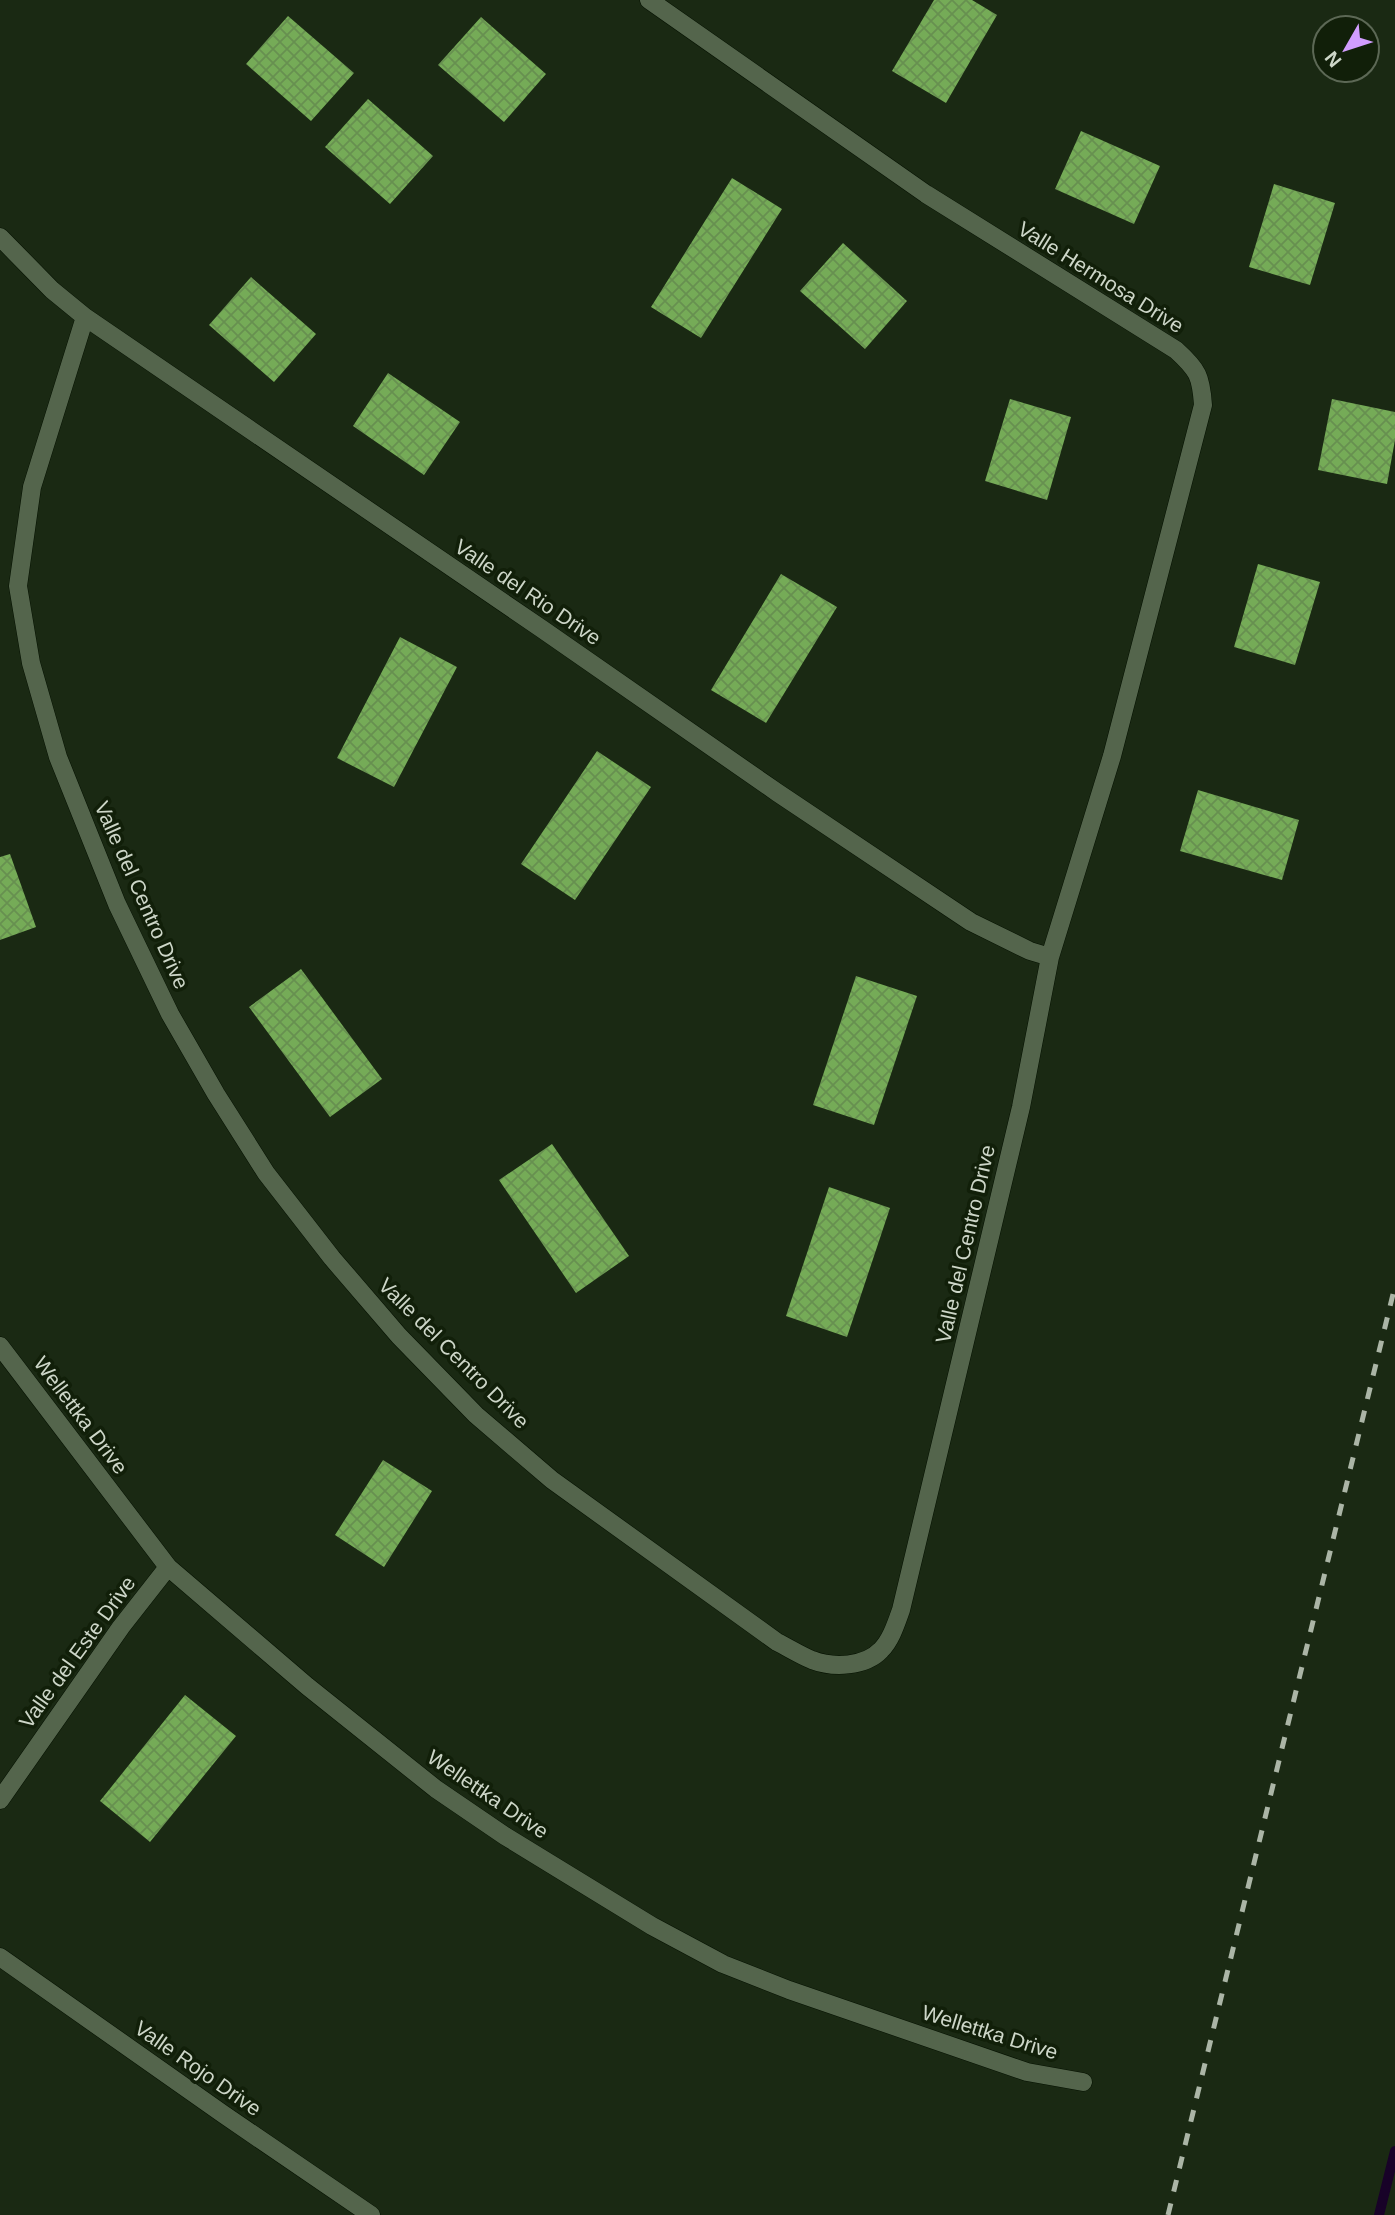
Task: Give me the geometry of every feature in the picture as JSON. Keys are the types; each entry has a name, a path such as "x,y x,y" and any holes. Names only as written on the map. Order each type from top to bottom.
{"street":[{"name":"Valle Hermosa Drive","path":"649,0 926,194 1176,350 1191,364 1201,380 1203,405 1115,742 1050,957"},
{"name":"Valle del Rio Drive","path":"0,237 52,290 85,317 778,793 971,922 1030,951 1050,957"},
{"name":"Valle del Centro Drive","path":"85,317 32,487 18,586 31,663 58,757 117,904 170,1014 216,1094 266,1172 332,1258 399,1336 467,1405 552,1480 777,1642 814,1661 842,1665 867,1661 882,1650 901,1611 1021,1107 1050,957"},
{"name":"Wellettka Drive","path":"0,1346 168,1567 307,1686 436,1788 505,1836 652,1926 723,1964 789,1990 1027,2071 1083,2082"},
{"name":"Valle del Este Drive","path":"0,1800 121,1627 168,1567"},
{"name":"Valle Rojo Drive","path":"0,1957 371,2215"}],"building":[{"path":"934,0 972,0 997,15 946,103 892,71"},
{"path":"288,16 354,73 311,121 246,64"},
{"path":"481,17 546,74 504,122 438,65"},
{"path":"368,99 433,156 390,204 325,147"},
{"path":"1081,131 1160,166 1134,224 1055,189"},
{"path":"732,178 782,209 701,338 651,307"},
{"path":"1274,184 1335,203 1310,285 1249,267"},
{"path":"843,243 907,301 865,349 800,291"},
{"path":"251,277 316,334 274,382 209,325"},
{"path":"388,373 460,422 424,475 353,426"},
{"path":"1010,399 1071,417 1047,500 985,481"},
{"path":"1332,399 1395,412 1395,440 1387,484 1318,470"},
{"path":"1258,564 1320,582 1295,665 1234,647"},
{"path":"781,574 837,607 766,723 711,690"},
{"path":"400,637 457,667 394,787 337,758"},
{"path":"597,751 651,787 575,900 521,864"},
{"path":"1198,790 1299,820 1282,880 1180,851"},
{"path":"10,854 36,927 0,940 0,857"},
{"path":"301,969 382,1079 330,1117 249,1007"},
{"path":"856,976 917,996 874,1125 813,1105"},
{"path":"552,1144 629,1256 576,1293 499,1180"},
{"path":"829,1187 890,1208 847,1337 786,1316"},
{"path":"383,1460 432,1491 384,1567 335,1535"},
{"path":"185,1695 236,1736 150,1842 100,1801"}],"waterway":[{"path":"1379,2215 1395,2151"}],"railway":[{"path":"1168,2215 1395,1286"}]}
